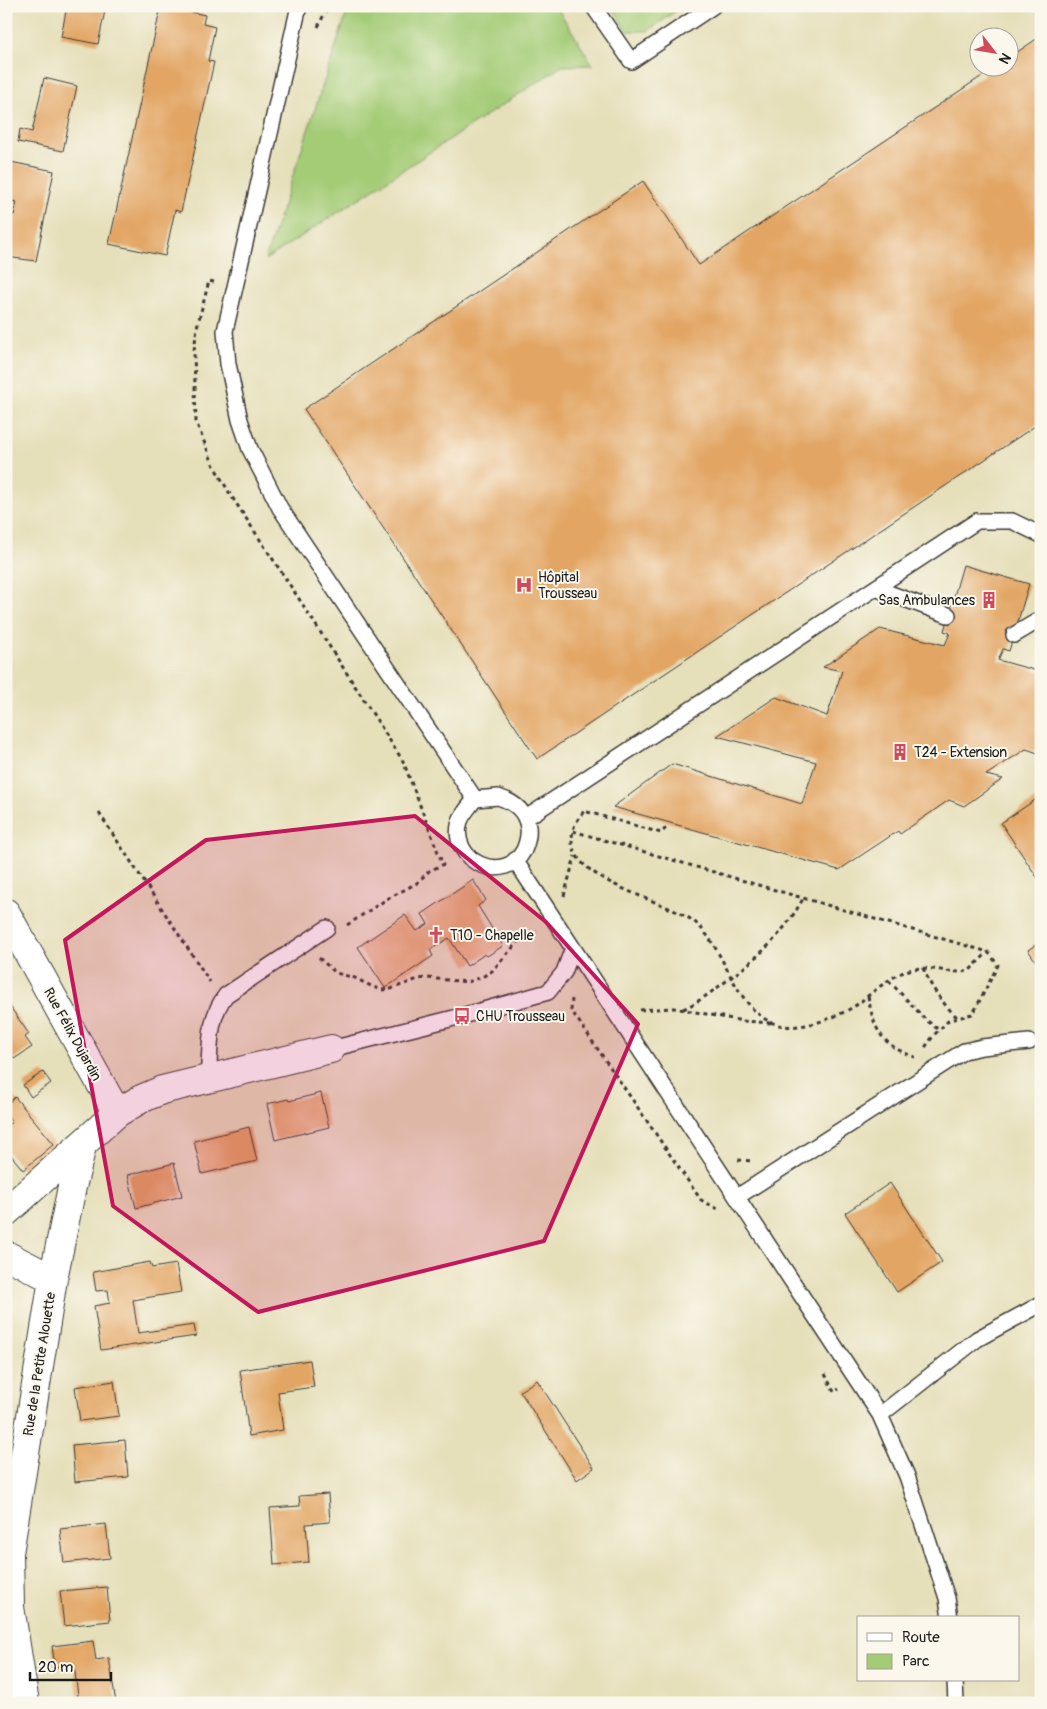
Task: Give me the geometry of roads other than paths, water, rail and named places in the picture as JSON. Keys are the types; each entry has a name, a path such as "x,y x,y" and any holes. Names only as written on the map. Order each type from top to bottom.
{"street":[{"name":"Rue Félix Dujardin","path":"6,913 117,1113"},
{"path":"6,1212 117,1113 142,1099 162,1090 331,1049"},
{"name":"Rue de la Petite Alouette","path":"25,1703 10,1607 9,1553 53,1279 82,1146"},
{"path":"6,1255 53,1279"}],"lane":[{"path":"299,6 225,331 233,392 250,448 280,508 435,736 475,799"},
{"path":"593,6 631,61 713,6"},
{"path":"526,818 977,521 1012,521 1041,534"},
{"path":"875,588 948,615"},
{"path":"1014,635 1041,619"},
{"path":"498,797 510,801 519,808 526,818 529,830 528,841 523,852 505,866 494,868 472,861 460,842 458,831 460,820 475,799 498,797"},
{"path":"515,860 880,1414 907,1476 947,1598 950,1616"},
{"path":"208,1079 213,1018 222,1000 226,995 326,928"},
{"path":"331,1049 548,992 564,972 572,948"},
{"path":"737,1198 964,1051 1029,1042"},
{"path":"880,1414 977,1340 1041,1304"},
{"path":"955,1682 956,1703"}],"place":[{"name":"Hôpital Trousseau","path":"524,585"},
{"name":"Sas Ambulances","path":"989,600"},
{"name":"T24 - Extension","path":"900,752"},
{"name":"T10 - Chapelle","path":"436,935"},
{"name":"CHU Trousseau","path":"462,1016"}]}
